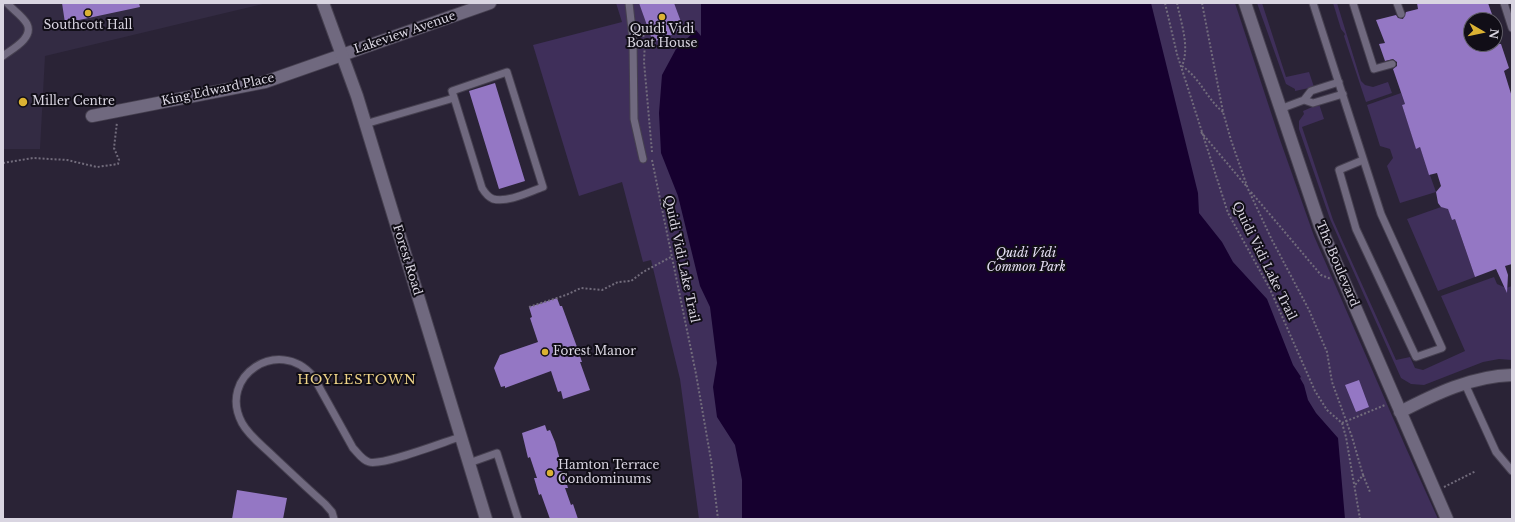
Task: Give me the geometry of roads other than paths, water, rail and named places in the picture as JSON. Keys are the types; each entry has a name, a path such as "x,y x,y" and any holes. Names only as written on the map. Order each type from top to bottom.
{"street":[{"name":"Forest Road","path":"322,3 343,55 365,124 486,519"},
{"name":"Lakeview Avenue","path":"343,55 490,3"},
{"name":"The Boulevard","path":"1245,3 1320,226 1447,519"},
{"name":"King Edward Place","path":"92,116 265,82 343,55"},
{"path":"1398,406 1484,378 1512,375"}],"lane":[{"path":"3,56 25,40 28,33 27,24 7,3"},
{"path":"629,3 633,39 634,119 643,158"},
{"path":"1313,3 1381,214 1442,348 1416,357 1356,229 1339,170 1363,160"},
{"path":"1353,3 1374,69 1392,64"},
{"path":"1398,3 1401,14"},
{"path":"1504,3 1512,28"},
{"path":"507,72 543,187 505,199 494,199 487,196 481,184 454,98 452,91 507,72"},
{"path":"1280,109 1304,100 1311,91 1339,82"},
{"path":"1304,100 1313,103 1343,94"},
{"path":"365,124 454,98"},
{"path":"334,519 332,512 325,504 255,439 242,424 237,407 237,393 241,381 257,365 276,359 291,361 304,366 313,376 353,448 361,458 368,462 376,463 389,460 460,437"},
{"path":"1465,384 1493,446 1512,471"},
{"path":"469,463 497,453 518,519"}],"place":[{"name":"Southcott Hall","path":"88,13"},
{"name":"Quidi Vidi Boat House","path":"662,17"},
{"name":"Miller Centre","path":"23,102"},
{"name":"Forest Manor","path":"545,352"},
{"name":"Hamton Terrace Condominums","path":"550,473"}],"district":[{"name":"HOYLESTOWN","path":"357,380"}],"park label":[{"name":"Quidi Vidi Common Park","path":"1026,261"}]}
